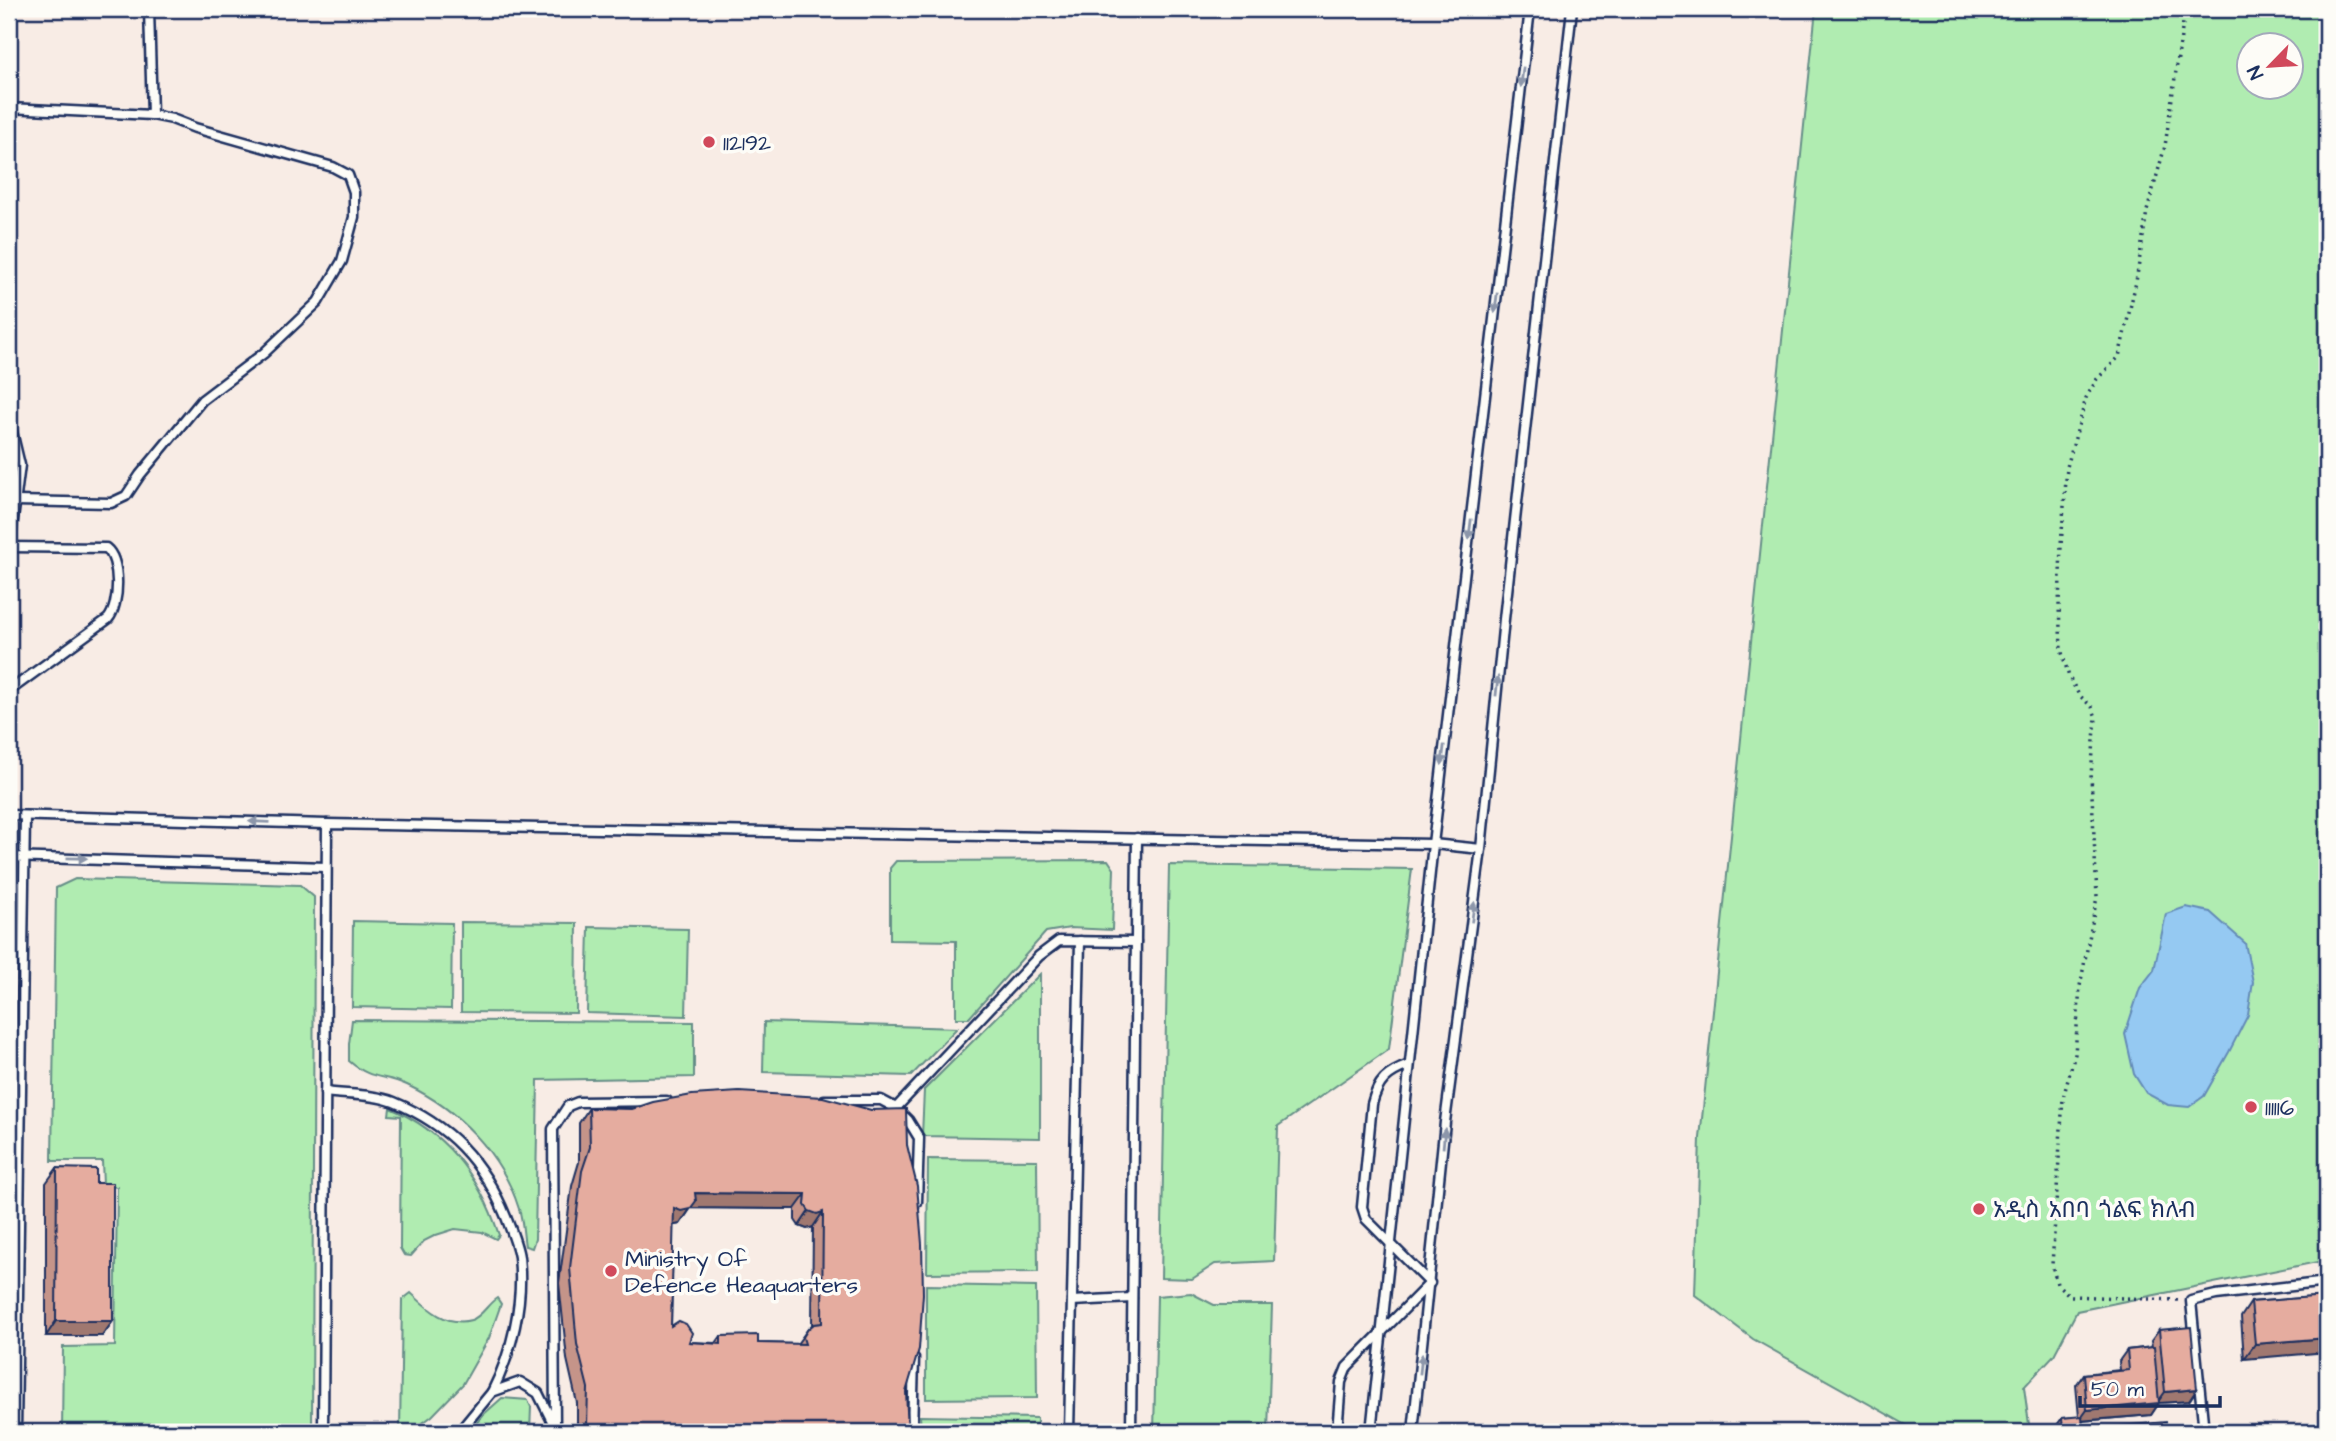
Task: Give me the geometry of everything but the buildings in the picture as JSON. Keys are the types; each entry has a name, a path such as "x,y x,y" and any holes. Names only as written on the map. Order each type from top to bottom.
{"lane":[{"path":"149,9 152,115"},
{"path":"1371,1432 1433,844 1530,9"},
{"path":"1413,1432 1445,1122 1481,849 1508,578 1572,9"},
{"path":"9,108 152,115 172,119 333,167 348,175 354,192 354,217 342,261 318,302 264,352 202,400 126,496 111,503 16,501"},
{"path":"9,419 20,465 9,549 106,548 113,553 116,561 116,604 113,613 9,691"},
{"path":"9,815 327,824 1433,844 1481,849"},
{"path":"16,1432 24,816"},
{"path":"323,1432 327,824"},
{"path":"1131,1432 1137,838"},
{"path":"9,857 327,867"},
{"path":"896,1108 1039,956 1059,941 1136,942"},
{"path":"1069,1432 1080,941"},
{"path":"1409,1065 1384,1076 1376,1088 1371,1104 1362,1207 1366,1219 1430,1283"},
{"path":"325,1091 391,1101 436,1123 458,1142 491,1183 512,1233 519,1256 520,1288 513,1336 505,1366 492,1392 458,1432"},
{"path":"811,1100 881,1100 896,1108 908,1120 919,1138 917,1218"},
{"path":"556,1430 553,1129 568,1106 578,1102 674,1101"},
{"path":"2204,1432 2191,1301 2216,1295 2327,1282"},
{"path":"1337,1432 1341,1382 1347,1367 1430,1283"},
{"path":"1072,1301 1132,1297"},
{"path":"912,1432 914,1352"},
{"path":"492,1392 520,1382 538,1393 556,1430"}],"path":[{"path":"2185,9 2165,146 2147,211 2136,282 2119,357 2097,379 2086,398 2067,467 2061,545 2061,649 2069,677 2079,695 2092,707 2096,717 2091,775 2097,897 2090,947 2080,986 2075,1054 2063,1098 2052,1265 2057,1284 2070,1296 2191,1301"}],"green space":[{"name":"አዲስ አበባ ጎልፍ ክለብ","path":"1816,9 2327,9 2327,1260 2077,1311 2054,1355 2024,1387 2030,1432 1919,1432 1753,1339 1695,1295 1700,1138"},
{"path":"1108,860 1114,869 1112,930 1070,928 1046,932 969,1018 956,1018 956,941 890,940 890,868 896,861"},
{"path":"1169,865 1412,869 1389,1049 1278,1126 1274,1261 1215,1264 1192,1279 1161,1278"},
{"path":"75,879 300,885 314,897 312,1432 62,1432 63,1347 115,1346 117,1187 103,1185 102,1161 52,1161 56,888"},
{"path":"353,921 452,923 451,1009 352,1007"},
{"path":"461,922 577,923 576,1013 461,1012"},
{"path":"589,927 688,929 686,1016 587,1013"},
{"path":"1040,974 1040,1138 922,1136 924,1090"},
{"path":"352,1020 694,1022 694,1077 538,1080 535,1239 532,1248 525,1246 520,1214 502,1170 476,1135 426,1095 399,1082 364,1072 349,1061"},
{"path":"764,1022 957,1028 911,1076 763,1072"},
{"path":"390,1108 428,1130 458,1159 482,1194 499,1235 496,1239 482,1232 455,1229 424,1241 411,1256 404,1255 400,1248 401,1116 389,1115"},
{"path":"928,1159 1037,1160 1038,1272 927,1273"},
{"path":"926,1285 1036,1287 1037,1398 926,1399"},
{"path":"411,1293 438,1315 453,1321 475,1318 497,1298 501,1304 489,1338 463,1384 432,1416 412,1431 400,1432 402,1300"},
{"path":"1191,1293 1214,1305 1272,1305 1268,1432 1154,1432 1157,1296"},
{"path":"502,1398 528,1400 531,1407 530,1432 469,1432 483,1415"},
{"path":"920,1416 1037,1418 1037,1432 921,1432"}],"water":[{"path":"2186,907 2210,912 2245,943 2253,982 2248,1015 2204,1096 2189,1107 2168,1105 2146,1093 2134,1074 2125,1034 2140,988 2154,970 2166,914"}],"place":[{"name":"112192","path":"709,142"},
{"name":"111116","path":"2251,1107"},
{"name":"አዲስ አበባ ጎልፍ ክለብ","path":"1979,1209"},
{"name":"Ministry Of Defence Heaquarters","path":"611,1271"}]}
